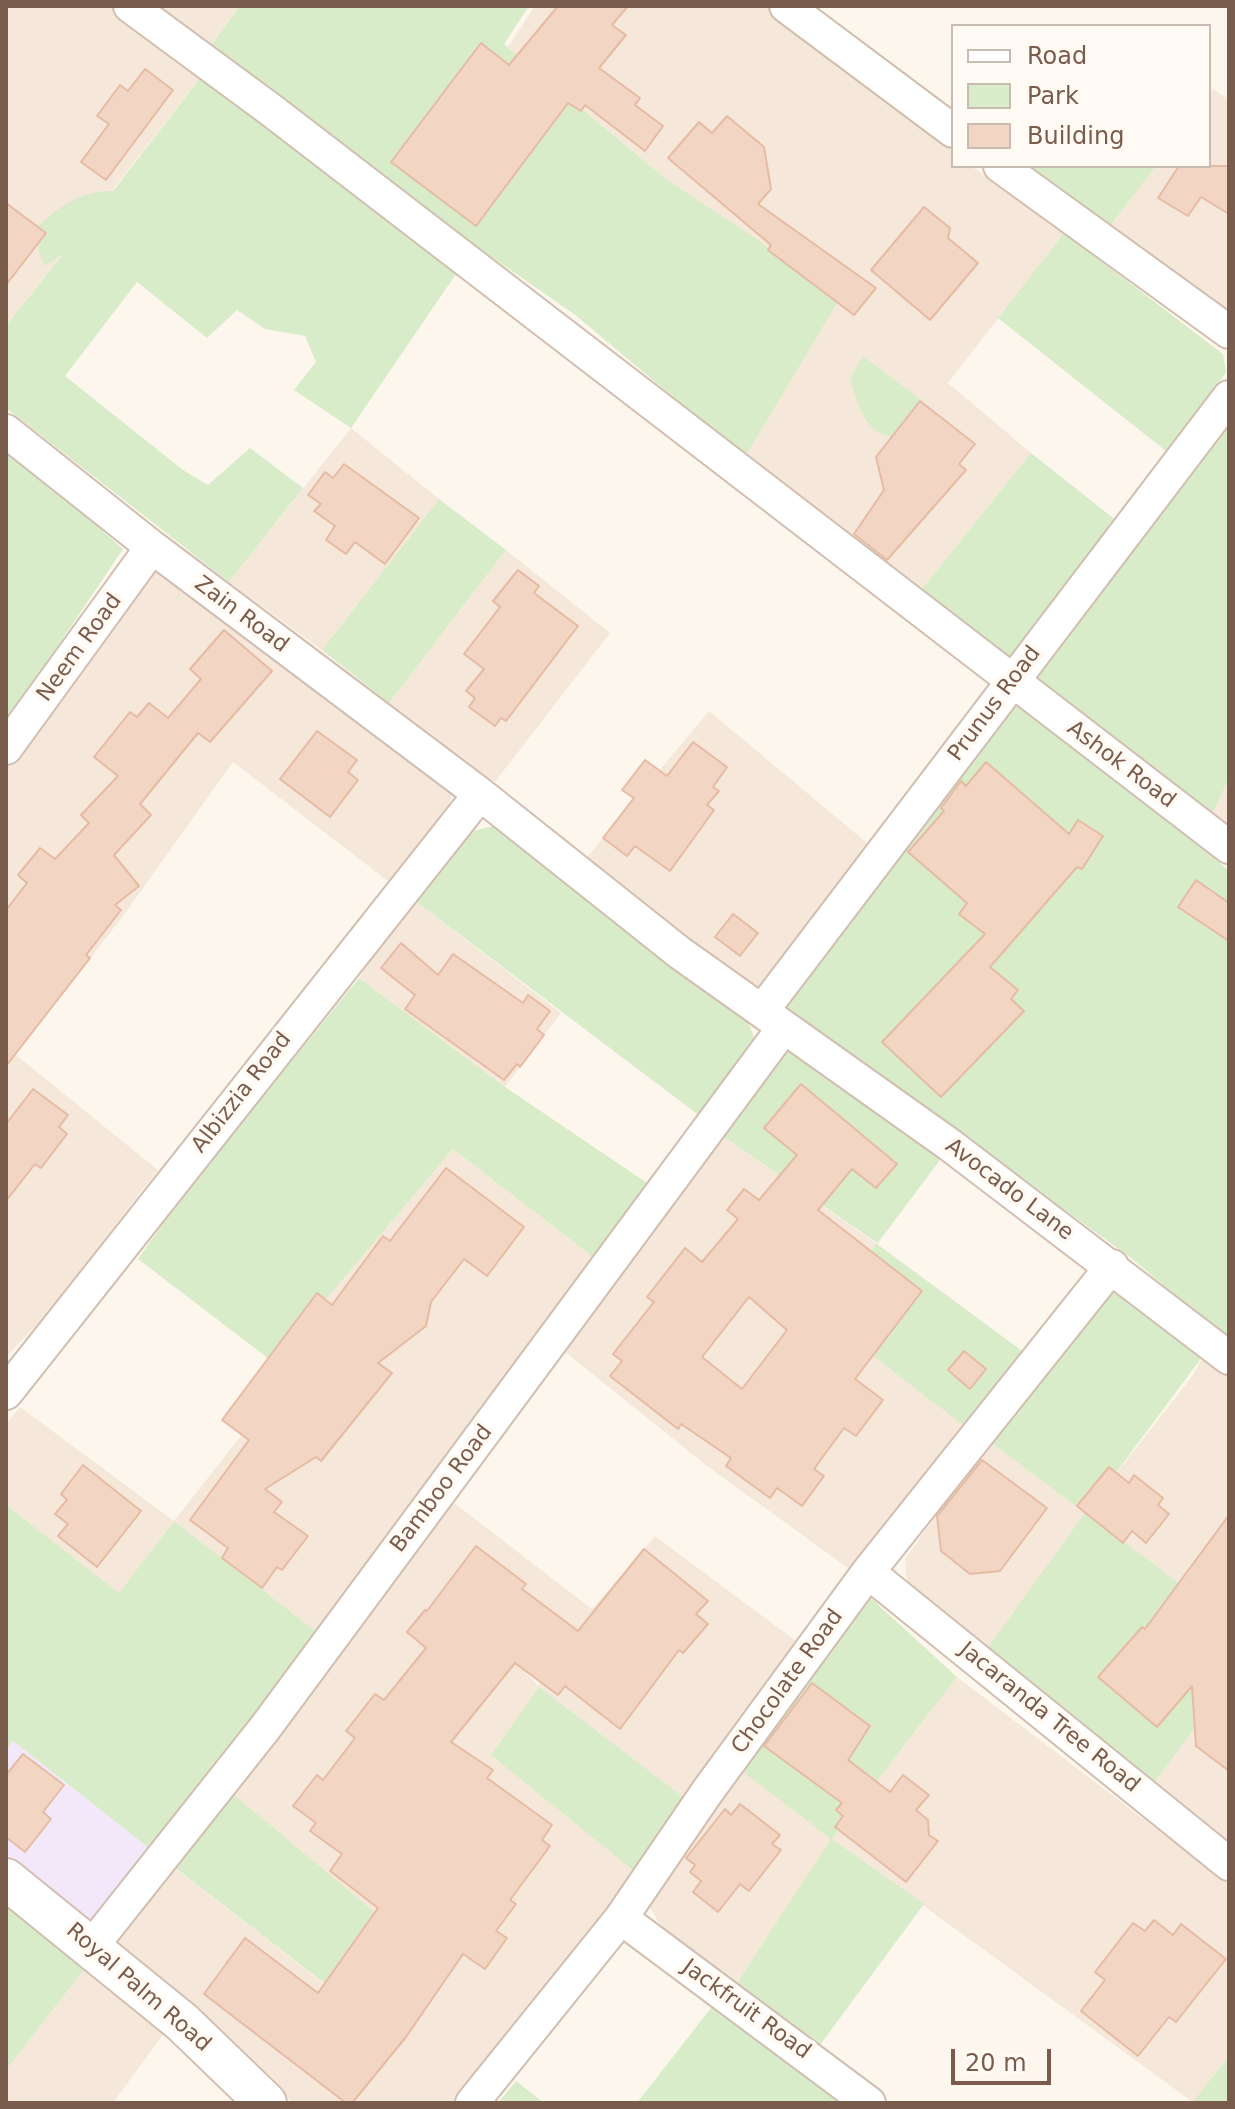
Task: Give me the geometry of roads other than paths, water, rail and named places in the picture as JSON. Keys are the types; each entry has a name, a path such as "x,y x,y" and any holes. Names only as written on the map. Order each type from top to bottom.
{"street":[{"name":"Ashok Road","path":"130,6 271,110 1229,847"},
{"path":"786,6 951,130"},
{"path":"1003,168 1229,332"},
{"name":"Prunus Road","path":"773,1019 1012,682 1229,397"},
{"name":"Zain Road","path":"6,431 152,547 480,794 680,953 773,1019"},
{"name":"Neem Road","path":"6,748 152,547"},
{"name":"Albizzia Road","path":"6,1393 480,794"},
{"name":"Avocado Lane","path":"773,1019 1112,1266 1229,1358"},
{"name":"Bamboo Road","path":"92,1946 265,1728 773,1019"},
{"name":"Chocolate Road","path":"472,2103 621,1918 707,1792 868,1572 1112,1266"},
{"name":"Jacaranda Tree Road","path":"868,1572 1229,1864"},
{"name":"Royal Palm Road","path":"6,1879 182,2022 260,2101"},
{"name":"Jackfruit Road","path":"621,1918 869,2103"}]}
